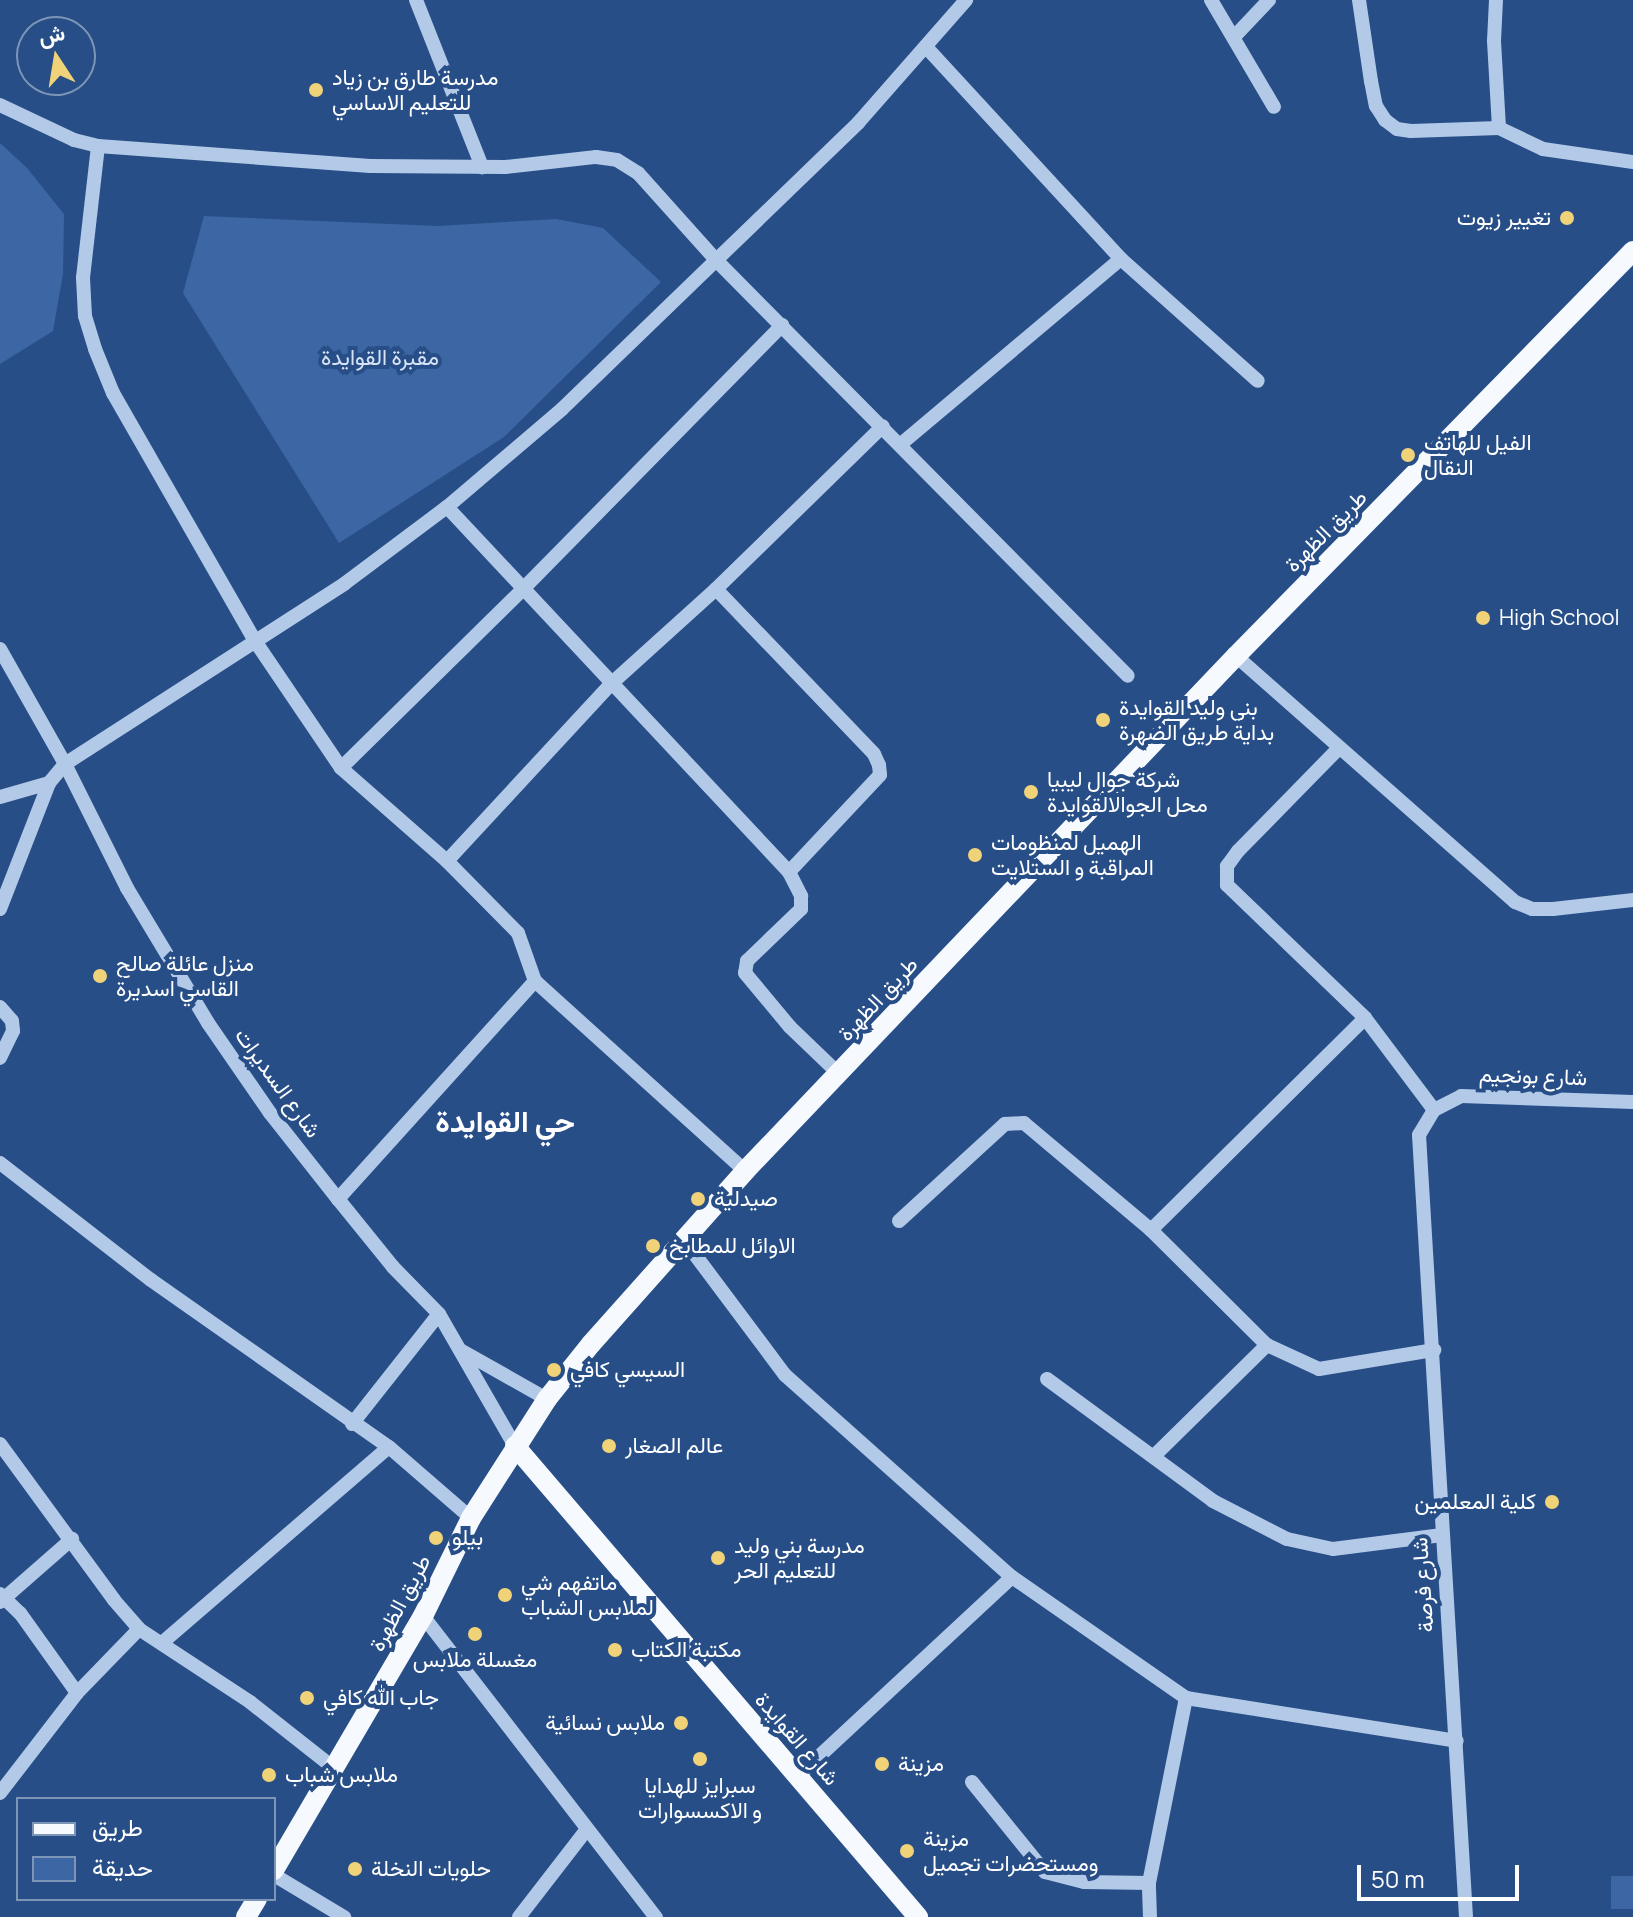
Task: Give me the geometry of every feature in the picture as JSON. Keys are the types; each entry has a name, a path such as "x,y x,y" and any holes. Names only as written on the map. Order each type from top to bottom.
{"main road":[{"name":"طريق الظهرة","path":"276,1869 423,1616 471,1518 547,1399 745,1171 840,1075 1236,656 1633,251"},
{"name":"شارع القوايدة","path":"515,1446 918,1917"}],"street":[{"path":"416,0 482,167"},
{"path":"0,909 49,783 65,764 344,584 447,507 562,409 858,123 966,0"},
{"path":"1211,0 1274,107"},
{"path":"1234,37 1269,0"},
{"path":"1359,0 1376,106 1385,120 1397,129 1499,128 1543,149 1633,162"},
{"path":"1496,0 1494,41 1499,128"},
{"path":"927,48 1121,259 1258,381"},
{"path":"0,105 74,140 98,146 370,166 482,167 596,157 617,160 638,173 716,260 1128,676"},
{"path":"98,146 83,278 85,316 95,349 113,393 255,641 341,768 447,861 518,933 535,981 745,1171"},
{"path":"901,444 1121,259"},
{"path":"341,768 523,589 782,325"},
{"path":"447,861 612,683 716,589 883,426"},
{"path":"447,507 789,872 801,896 801,909 747,961 745,973 790,1027 840,1075"},
{"path":"716,589 874,754 879,765 880,775 789,872"},
{"name":"شارع السديرات","path":"0,649 65,764 127,888 185,986 270,1113 393,1267 439,1314 515,1446"},
{"path":"1236,656 1515,902 1532,909 1553,909 1633,900"},
{"path":"1338,749 1238,851 1227,866 1227,885 1365,1018 1434,1110"},
{"path":"0,797 49,783"},
{"path":"338,1199 535,981"},
{"path":"0,1007 12,1021 13,1031 0,1058"},
{"path":"1151,1230 1365,1018"},
{"name":"شارع بونجيم","path":"1434,1110 1461,1096 1633,1102"},
{"name":"شارع فرصة","path":"1434,1110 1419,1135 1466,1917"},
{"path":"899,1221 1005,1124 1015,1121 1024,1123 1151,1230 1267,1345 1319,1369 1434,1350"},
{"path":"0,1163 151,1280 352,1424 389,1447 471,1518"},
{"path":"684,1240 785,1375 1012,1577 1186,1698 1457,1741"},
{"path":"352,1424 439,1314"},
{"path":"1155,1455 1267,1345"},
{"name":"شارع السديرات","path":"462,1351 547,1399"},
{"path":"1047,1379 1155,1455 1213,1501 1287,1539 1333,1549 1442,1535"},
{"path":"0,1444 114,1600 139,1629 250,1702 334,1768"},
{"path":"163,1642 389,1447"},
{"path":"72,1539 1,1598 20,1613 77,1693"},
{"path":"798,1776 1012,1577"},
{"path":"423,1616 656,1917"},
{"path":"0,1793 77,1693 139,1629"},
{"path":"1150,1917 1149,1883 1186,1698"},
{"path":"972,1782 1045,1872 1084,1882 1149,1883"},
{"path":"519,1917 587,1829"},
{"path":"276,1873 344,1917"}],"green space":[{"path":"0,143 27,168 64,214 63,274 53,331 0,364"},
{"name":"مقبرة القوايدة","path":"204,216 438,226 556,219 603,228 661,282 504,437 339,543 183,293"},
{"path":"1611,1876 1633,1876 1633,1909 1611,1909"}],"place":[{"name":"مدرسة طارق بن زياد للتعليم الاساسي","path":"316,90"},
{"name":"تغيير زيوت","path":"1567,218"},
{"name":"الفيل للهاتف النقال","path":"1408,455"},
{"name":"High School","path":"1483,618"},
{"name":"بني وليد القوايدة بداية طريق الضهرة","path":"1103,720"},
{"name":"شركة جوال ليبيا محل الجوالالقوايدة","path":"1031,792"},
{"name":"الهميل لمنظومات المراقبة و الستلايت","path":"975,855"},
{"name":"منزل عائلة صالح القاسي اسديرة","path":"100,976"},
{"name":"صيدلية","path":"698,1199"},
{"name":"الاوائل للمطابخ","path":"653,1246"},
{"name":"السيسي كافي","path":"554,1370"},
{"name":"عالم الصغار","path":"609,1446"},
{"name":"كلية المعلمين","path":"1552,1502"},
{"name":"بيلو","path":"436,1538"},
{"name":"مدرسة بني وليد للتعليم الحر","path":"718,1558"},
{"name":"ماتفهم شي لملابس الشباب","path":"505,1595"},
{"name":"مغسلة ملابس","path":"475,1634"},
{"name":"مكتبة الكتاب","path":"615,1650"},
{"name":"جاب الله كافي","path":"307,1698"},
{"name":"ملابس نسائية","path":"681,1723"},
{"name":"سبرايز للهدايا و الاكسسوارات","path":"700,1759"},
{"name":"مزينة","path":"882,1764"},
{"name":"ملابس شباب","path":"269,1775"},
{"name":"مزينة ومستحضرات تجميل","path":"907,1851"},
{"name":"حلويات النخلة","path":"355,1869"}],"district":[{"name":"حي القوايدة","path":"505,1121"}]}
